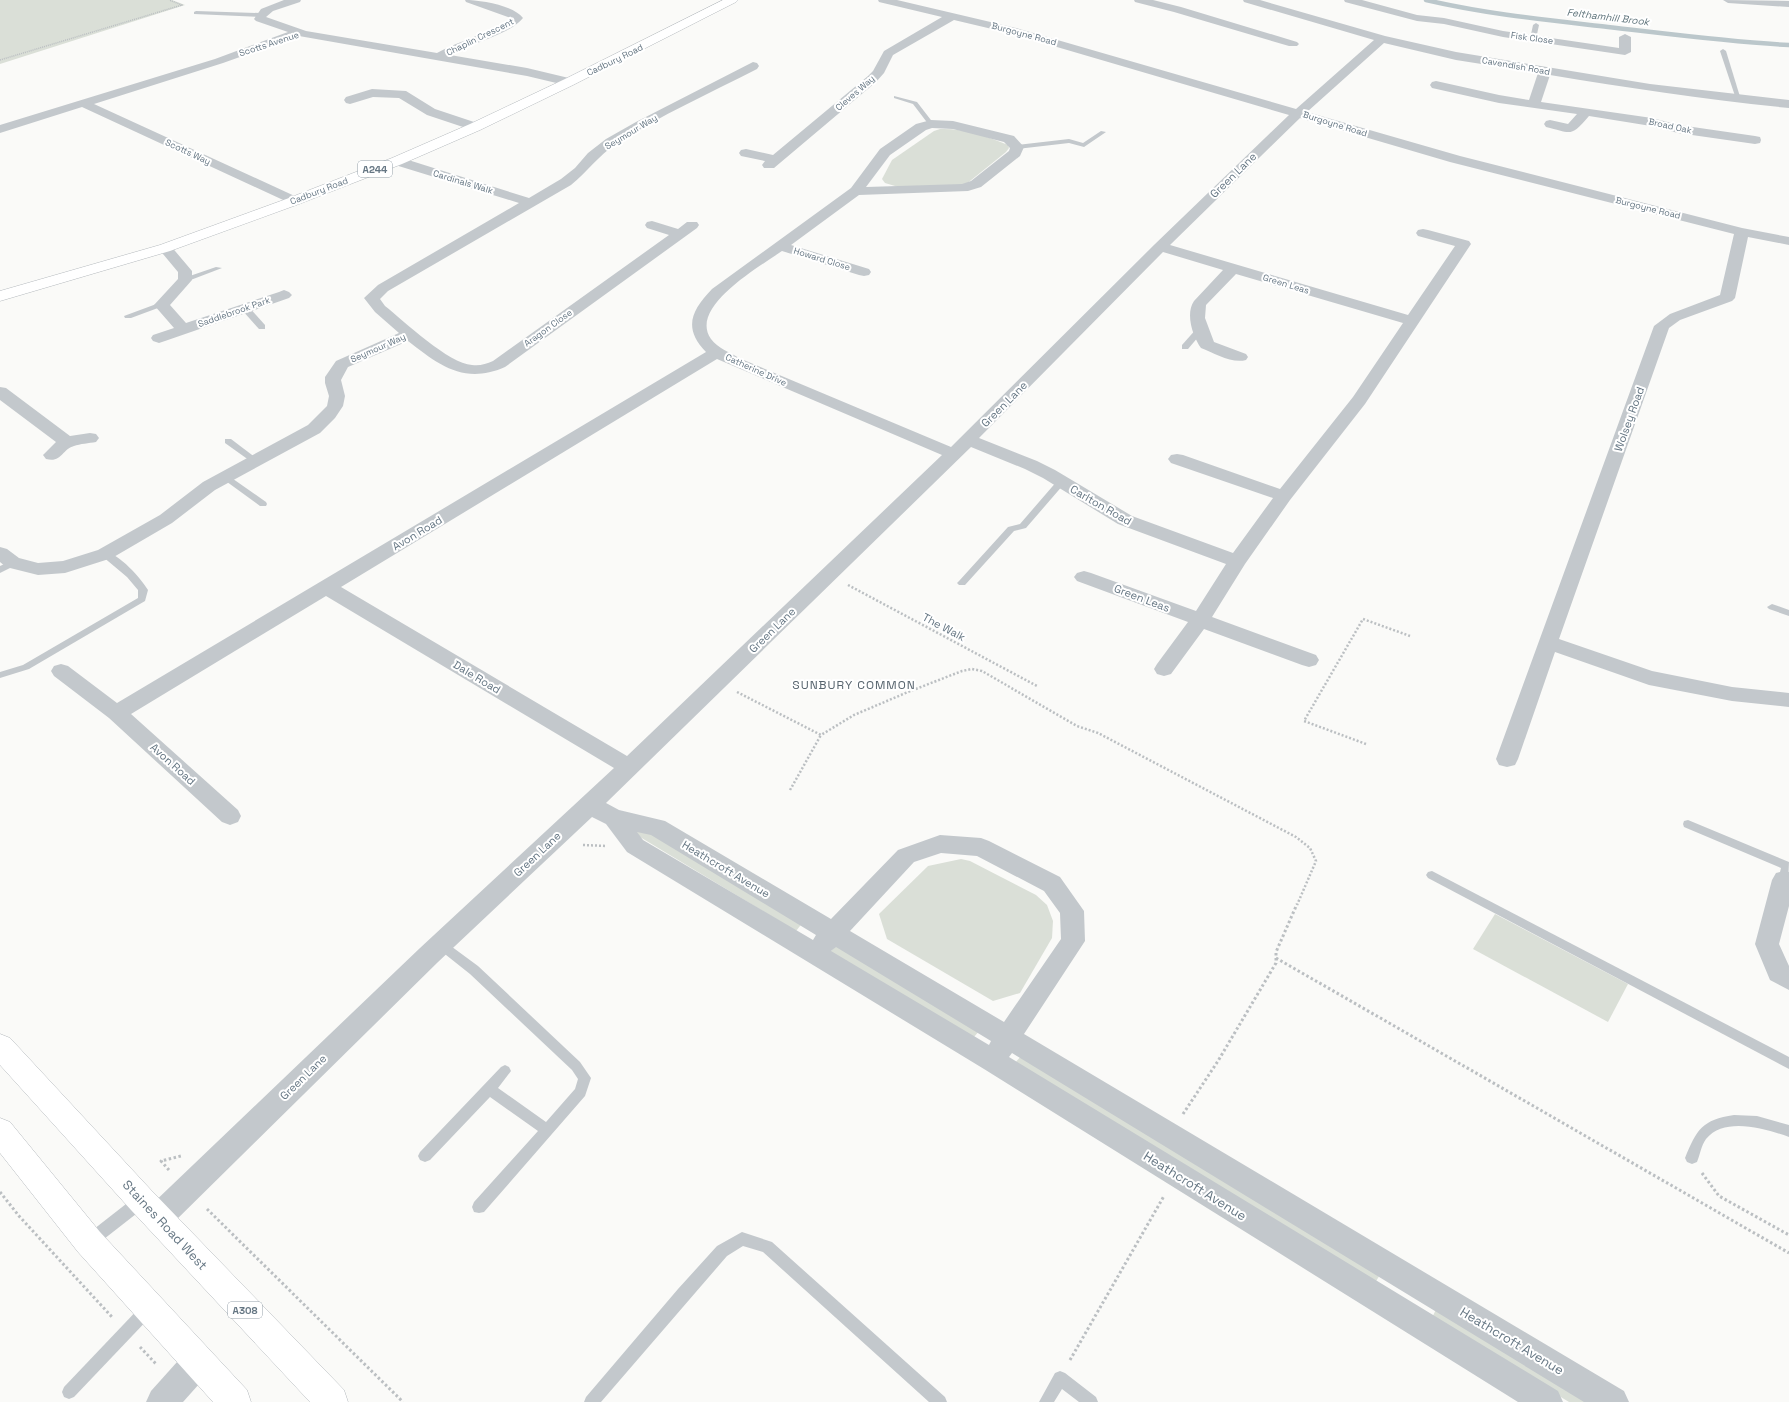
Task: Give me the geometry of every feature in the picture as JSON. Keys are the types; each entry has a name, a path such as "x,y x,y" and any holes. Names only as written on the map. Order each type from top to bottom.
{"main road":[{"name":"Cadbury Road","path":"0,296 165,248 294,201 397,161 474,127 569,82 732,0"},
{"name":"Staines Road West","path":"0,1046 150,1209 332,1402"},
{"path":"0,1130 89,1242 197,1363 235,1402"}],"street":[{"path":"296,0 264,11 260,15 260,19 300,32"},
{"name":"Chaplin Crescent","path":"439,57 458,46 516,21 517,18 513,14 470,0"},
{"name":"Burgoyne Road","path":"883,0 1012,30 1455,160 1742,232 1789,241"},
{"path":"1139,0 1168,7 1293,44"},
{"path":"1168,7 1180,0"},
{"name":"Cavendish Road","path":"1248,0 1386,40 1456,56 1650,88 1789,104"},
{"name":"Fisk Close","path":"1349,0 1421,19 1534,39 1625,52 1625,36"},
{"path":"1728,0 1789,4"},
{"path":"1421,19 1438,8"},
{"path":"1164,19 1185,12"},
{"name":"Cleves Way","path":"746,153 773,162 872,79 878,73 888,53 952,16"},
{"name":"Green Lane","path":"150,1209 590,805 954,454 1160,247 1298,113 1386,40 1421,19"},
{"name":"Scotts Avenue","path":"0,129 219,61 300,32 527,72 569,82"},
{"path":"1239,39 1252,32"},
{"path":"1534,104 1545,71"},
{"name":"Seymour Way","path":"0,553 7,566 38,569 65,566 105,554 166,519 209,486 304,436 326,418 334,407 337,396 332,379 335,372 342,364 410,334 380,309 372,298 383,288 571,178 580,172 593,156 611,142 640,124 749,72"},
{"name":"Broad Oak","path":"1436,85 1499,99 1652,122 1678,129 1755,140"},
{"path":"350,100 372,93 402,94 431,112 474,127"},
{"name":"Scotts Way","path":"83,103 294,201"},
{"path":"1550,124 1570,129 1586,112"},
{"name":"Catherine Drive","path":"954,454 733,361 717,352 703,339 699,328 700,315 706,305 724,286 856,191 885,152 921,128 931,124 954,125 1009,139 1018,147"},
{"path":"856,191 964,188 976,184 1015,153 1018,147"},
{"name":"Cardinals Walk","path":"397,161 529,202"},
{"path":"652,225 680,234"},
{"name":"Aragon Close","path":"410,334 435,354 453,365 462,368 481,370 499,364 692,225"},
{"name":"Wolsey Road","path":"1507,759 1662,326 1675,317 1727,298 1742,232"},
{"path":"1164,669 1200,620 1238,561 1284,496 1359,400 1464,244 1423,233"},
{"name":"Howard Close","path":"780,246 864,272"},
{"name":"Green Leas","path":"1160,247 1412,321"},
{"path":"162,305 185,279 185,271 165,248"},
{"path":"1234,268 1198,304 1197,318 1207,345 1240,357"},
{"name":"Saddlebrook Park","path":"159,338 284,295"},
{"name":"Saddlebrook Park","path":"162,305 183,329"},
{"name":"Avon Road","path":"116,713 437,521 694,364 717,352"},
{"path":"0,392 67,442"},
{"path":"52,455 67,442 90,438"},
{"name":"Carlton Road","path":"968,440 1031,465 1125,520 1238,561"},
{"path":"1177,459 1284,496"},
{"name":"Green Leas","path":"1084,577 1309,660"},
{"name":"Dale Road","path":"326,587 629,767"},
{"path":"1548,642 1649,678 1732,694 1789,700"},
{"name":"Avon Road","path":"61,671 116,713 230,816"},
{"name":"Heathcroft Avenue","path":"590,805 614,818 657,827 1007,1039 1170,1135 1613,1402"},
{"name":"Heathcroft Avenue","path":"614,818 635,846 993,1060 1177,1175 1547,1402"},
{"path":"814,953 906,856 940,844 981,847 1052,884 1072,912 1073,941 993,1060"},
{"path":"1784,880 1767,944 1779,973 1789,979"},
{"path":"1398,1310 1412,1280"},
{"path":"169,1394 197,1363"}],"lane":[{"path":"196,13 260,15"},
{"path":"1534,39 1536,25"},
{"path":"1722,51 1739,99"},
{"path":"896,97 915,103 931,124"},
{"path":"1018,147 1069,141 1084,145 1103,132"},
{"path":"185,279 218,268"},
{"path":"128,316 162,305"},
{"path":"245,308 262,326"},
{"path":"1185,347 1201,329"},
{"path":"228,441 256,461"},
{"path":"226,477 263,504"},
{"path":"962,583 1011,529 1023,526 1061,482"},
{"path":"0,675 26,667 142,599 144,590 140,584 132,575 105,554"},
{"path":"1772,607 1789,613"},
{"path":"1688,824 1787,866 1784,880"},
{"path":"1432,875 1789,1063"},
{"path":"440,944 474,970 576,1066 585,1078 581,1092 479,1207"},
{"path":"425,1156 505,1071"},
{"path":"489,1089 547,1130"},
{"path":"1692,1158 1703,1134 1724,1121 1750,1120 1789,1131"},
{"path":"89,1242 150,1209"},
{"path":"591,1402 722,1250 742,1239 767,1247 772,1251 940,1402"},
{"path":"69,1392 148,1309"},
{"path":"1046,1402 1060,1378 1091,1402"}],"path":[{"path":"0,60 182,5 169,0"},
{"name":"The Walk","path":"843,582 1037,686"},
{"path":"1366,744 1304,721 1363,619 1410,636"},
{"path":"790,790 821,736 834,726 872,708 962,671 972,669 982,671 1077,726 1098,733 1262,818 1296,837 1310,848 1316,861 1276,952 1276,963 1170,1135"},
{"path":"717,682 821,736"},
{"path":"1276,958 1789,1253"},
{"path":"1692,1158 1719,1196 1789,1235"},
{"path":"1060,1378 1177,1175"},
{"path":"0,1192 19,1216 126,1332 169,1394"},
{"path":"206,1207 403,1402"}],"shaded area":[{"path":"0,0 172,0 185,5 0,64"},
{"path":"940,129 974,133 1008,145 1009,148 965,185 895,186 885,183 882,179 892,160 934,131"},
{"path":"642,828 804,921 796,931 635,834"},
{"path":"961,859 970,861 1036,895 1047,905 1053,921 1052,938 1020,993 993,1001 887,939 879,914 928,866"},
{"path":"1495,914 1628,984 1608,1022 1473,949"},
{"path":"837,945 980,1030 974,1037 830,952"},
{"path":"1022,1055 1381,1273 1375,1283 1015,1063"},
{"path":"1437,1307 1593,1402 1569,1402 1432,1318"}],"waterway":[{"name":"Felthamhill Brook","path":"1426,0 1494,13 1539,19 1698,38 1789,45"}],"district":[{"name":"SUNBURY COMMON","path":"854,685"}]}
